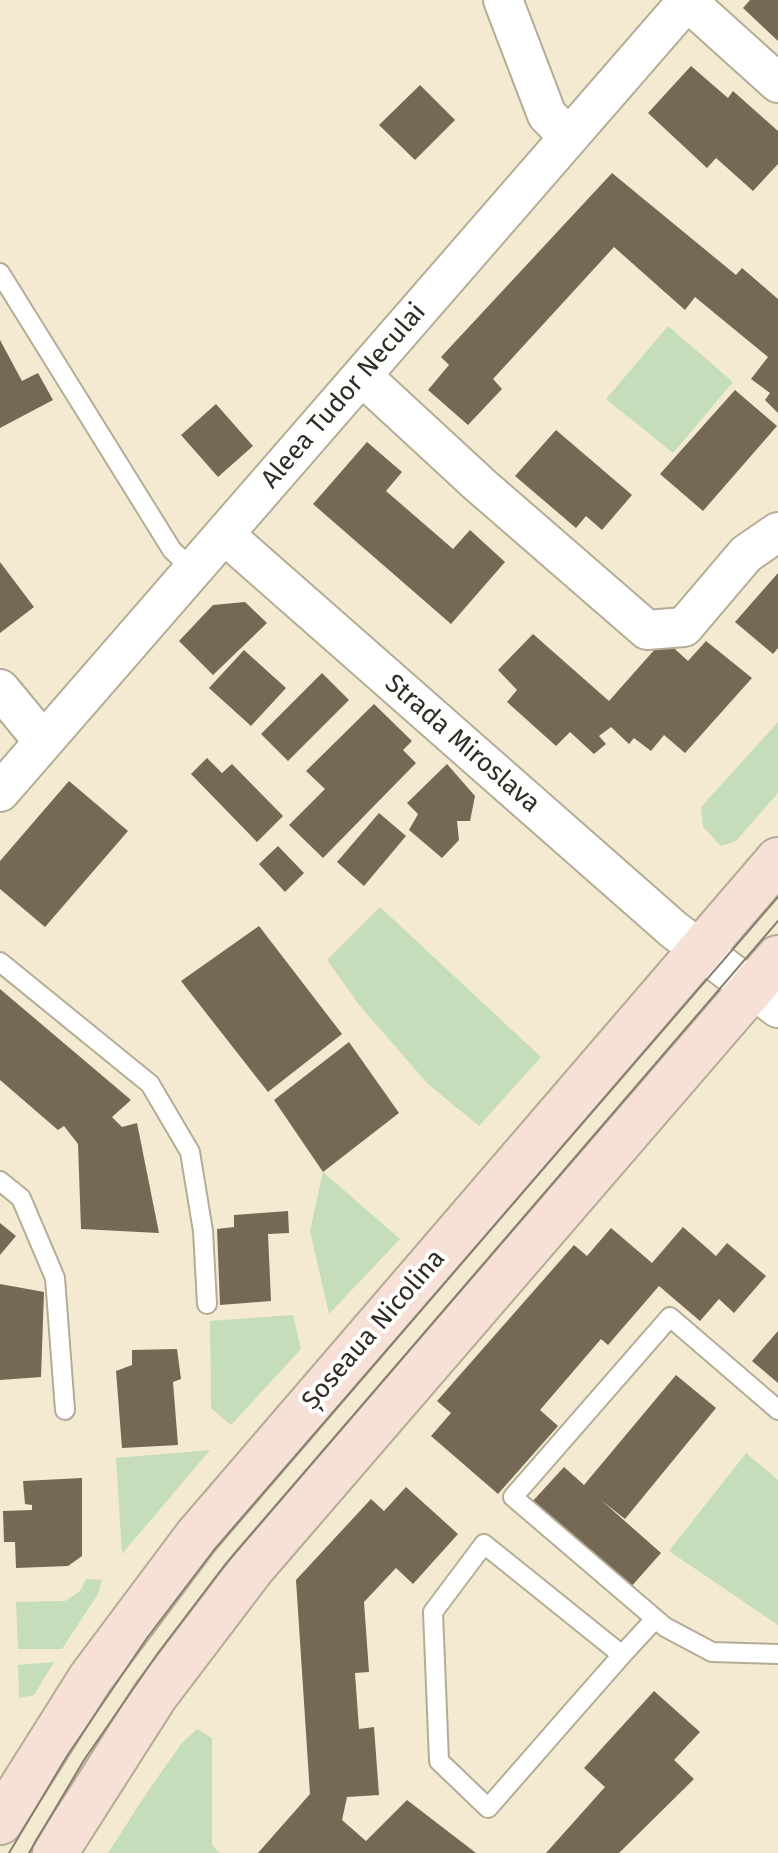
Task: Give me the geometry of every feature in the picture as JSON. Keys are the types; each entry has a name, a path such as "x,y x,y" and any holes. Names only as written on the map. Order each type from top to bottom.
{"main road":[{"name":"Șoseaua Nicolina","path":"0,1822 90,1679 197,1536 778,860"},
{"path":"55,1853 155,1696 253,1567 769,984"}],"street":[{"path":"503,0 547,115 568,136"},
{"path":"688,1 778,83"},
{"name":"Aleea Tudor Neculai","path":"0,792 688,1"},
{"path":"362,376 480,485 647,630 684,627 746,554 778,532"},
{"name":"Strada Miroslava","path":"225,535 674,930 701,951 769,984"},
{"path":"0,689 43,741"}],"lane":[{"path":"0,273 172,550 193,570"},
{"path":"0,962 150,1084 190,1152 203,1231 207,1304"},
{"path":"0,1181 21,1198 55,1278 65,1410"},
{"path":"778,1410 670,1317 513,1497 655,1619 712,1652 778,1654"},
{"path":"622,1655 484,1544 433,1612 439,1761 488,1808 655,1619"}],"green space":[{"path":"668,326 733,382 673,453 606,399"},
{"path":"778,722 778,793 736,841 721,846 703,827 701,807"},
{"path":"380,907 541,1057 479,1126 427,1083 360,1006 327,960"},
{"path":"323,1172 400,1239 329,1314 310,1231"},
{"path":"293,1315 301,1349 231,1425 211,1408 210,1321"},
{"path":"210,1450 122,1554 116,1458"},
{"path":"746,1453 778,1480 778,1625 669,1551"},
{"path":"86,1579 102,1580 98,1594 62,1649 18,1649 16,1602 65,1601 80,1591"},
{"path":"54,1662 34,1695 19,1698 18,1665"},
{"path":"197,1729 212,1738 212,1845 219,1853 108,1853 181,1744"}],"building":[{"path":"750,0 778,0 778,41 743,8"},
{"path":"691,66 728,98 733,91 778,131 778,164 753,191 716,158 707,168 648,113"},
{"path":"420,85 455,120 415,160 379,125"},
{"path":"612,173 736,275 742,268 778,299 778,413 765,400 770,393 751,379 768,357 695,297 685,310 614,247 493,379 502,389 468,425 428,390 449,365 441,357"},
{"path":"0,340 22,381 38,373 53,400 0,428"},
{"path":"735,390 777,426 703,511 660,474"},
{"path":"216,404 253,446 218,477 181,435"},
{"path":"556,430 632,495 602,530 586,516 576,528 515,476"},
{"path":"367,442 402,472 386,491 453,549 470,530 505,562 451,624 313,504"},
{"path":"0,562 34,607 0,633"},
{"path":"778,573 778,648 773,654 735,622"},
{"path":"245,602 267,623 213,675 179,641 213,605"},
{"path":"533,634 609,701 664,639 688,661 706,641 752,678 685,753 664,735 651,751 634,738 629,744 611,727 599,736 606,744 594,754 570,732 556,746 507,702 517,690 498,670"},
{"path":"244,650 286,688 251,726 209,688"},
{"path":"322,673 349,700 288,761 261,734"},
{"path":"374,704 412,741 403,750 416,763 323,858 289,825 325,789 306,771"},
{"path":"207,758 222,773 232,764 283,816 257,842 191,774"},
{"path":"447,764 475,796 470,821 457,821 459,840 442,858 409,830 418,814 407,803"},
{"path":"69,781 128,831 45,927 0,889 0,861"},
{"path":"379,813 406,836 364,886 337,862"},
{"path":"278,846 304,873 285,892 259,864"},
{"path":"259,926 342,1034 268,1092 181,981"},
{"path":"0,989 131,1100 112,1117 122,1127 137,1123 159,1233 81,1229 78,1144 64,1126 58,1130 0,1080"},
{"path":"349,1042 399,1113 323,1172 274,1100"},
{"path":"288,1211 289,1233 268,1234 271,1301 220,1305 217,1229 234,1227 234,1215"},
{"path":"0,1223 16,1236 0,1255"},
{"path":"683,1227 716,1256 727,1243 766,1276 734,1313 719,1299 700,1321 659,1286 608,1345 601,1339 540,1410 558,1426 498,1494 431,1436 451,1413 437,1401 574,1245 587,1256 611,1228 652,1263"},
{"path":"0,1284 44,1292 41,1377 0,1380"},
{"path":"778,1331 778,1383 752,1361"},
{"path":"177,1349 181,1379 173,1382 178,1445 122,1448 116,1371 132,1365 132,1350"},
{"path":"676,1375 716,1408 625,1519 601,1500 661,1553 630,1588 532,1502 564,1467 584,1485"},
{"path":"82,1478 82,1556 68,1566 16,1568 15,1542 4,1542 3,1511 32,1510 32,1505 25,1504 23,1481"},
{"path":"406,1487 458,1534 413,1584 396,1568 364,1602 369,1672 355,1673 359,1729 374,1727 379,1795 347,1797 342,1820 366,1841 407,1800 476,1853 258,1853 310,1794 296,1580 371,1499 384,1511"},
{"path":"654,1691 700,1732 674,1760 694,1779 619,1853 546,1853 605,1787 584,1768"}],"tram line":[{"path":"9,1853 67,1756 147,1638 214,1550 778,897"},
{"path":"29,1853 84,1760 158,1653 224,1566 778,921"}]}
